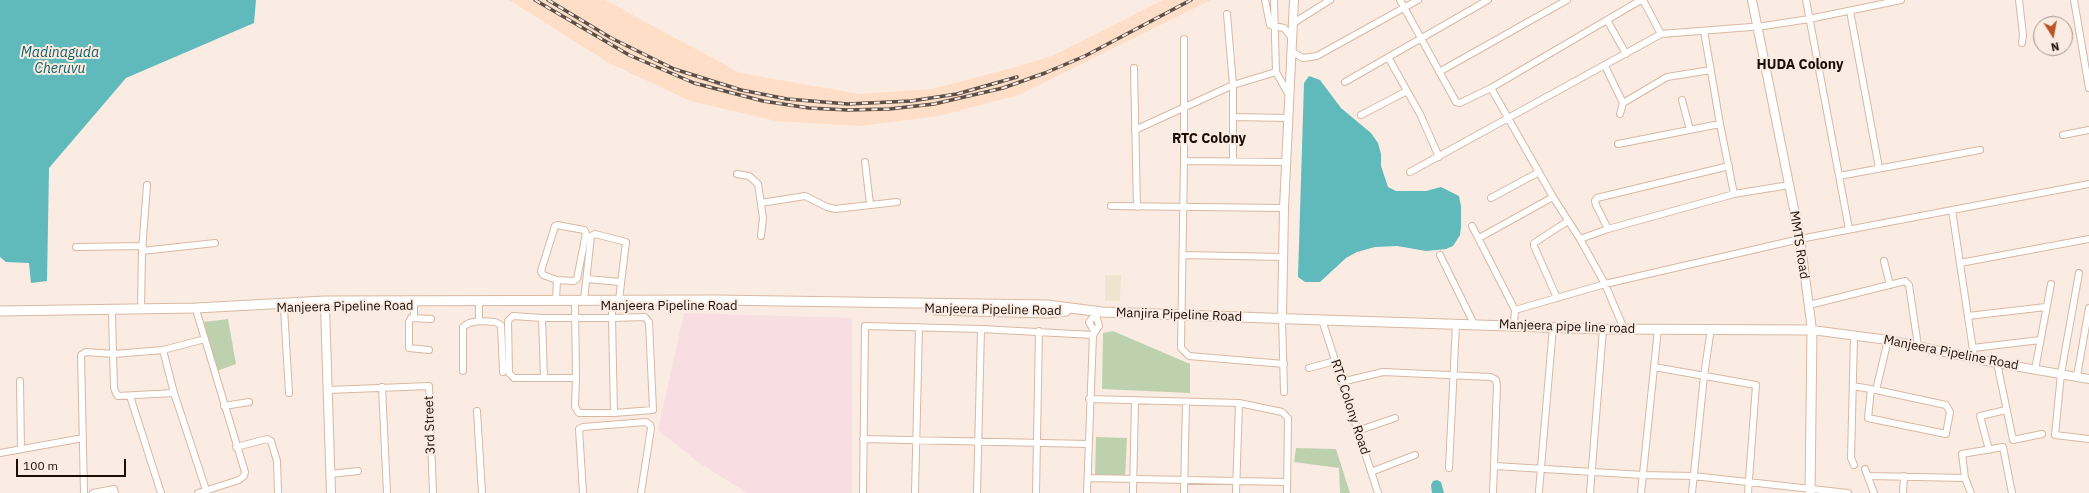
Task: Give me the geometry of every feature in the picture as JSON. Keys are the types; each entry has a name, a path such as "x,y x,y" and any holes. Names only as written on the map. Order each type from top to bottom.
{"main road":[{"name":"Manjeera Pipeline Road","path":"0,317 197,313 284,308 414,306 556,300 1048,313 1077,310"},
{"name":"Manjeera Pipeline Road","path":"0,311 141,309 325,301 459,303 479,306 575,305 615,302"},
{"name":"Manjira Pipeline Road","path":"1077,310 1095,313 1322,320"},
{"name":"Manjeera pipe line road","path":"1322,320 1603,329 1711,328 1812,330"},
{"name":"MMTS Road","path":"1810,491 1812,330"}],"street":[{"path":"1265,0 1270,25 1276,27 1279,25 1284,28 1293,39"},
{"path":"1274,0 1276,27 1276,72 1289,95"},
{"path":"1284,392 1282,318 1284,208 1289,95 1295,22 1294,0"},
{"path":"1295,22 1330,0"},
{"path":"1400,0 1456,102 1460,103 1491,88 1642,0 1661,34"},
{"path":"1292,52 1303,58 1317,56 1418,0"},
{"path":"1346,82 1488,0"},
{"path":"1439,72 1556,2 1567,0"},
{"name":"MMTS Road","path":"1752,0 1800,239 1812,330"},
{"path":"1806,0 1849,229"},
{"path":"1410,172 1509,119 1661,34 1757,27 1809,19 1901,0"},
{"path":"2018,0 2023,35 2022,43"},
{"path":"2074,0 2089,88"},
{"path":"1850,11 1879,168"},
{"path":"1228,14 1233,85 1233,161"},
{"path":"1607,20 1626,54"},
{"path":"1704,31 1734,194"},
{"path":"1184,39 1181,348 1189,356 1284,364"},
{"path":"1388,58 1420,114 1439,157"},
{"path":"1605,66 1623,103 1620,114"},
{"path":"1134,68 1137,207"},
{"path":"1623,103 1666,77 1711,70"},
{"path":"1135,130 1233,85 1276,72"},
{"path":"1491,88 1605,284 1624,329"},
{"path":"1362,115 1407,91"},
{"path":"1682,100 1690,130"},
{"path":"1233,117 1288,118"},
{"path":"1618,144 1720,124"},
{"path":"2063,135 2089,130"},
{"path":"1839,176 1980,150"},
{"path":"1184,161 1286,162"},
{"path":"865,162 870,204"},
{"path":"1608,229 1596,205 1595,201 1598,198 1729,166"},
{"path":"1491,198 1539,172"},
{"path":"737,174 749,176 758,184 761,203 761,236"},
{"path":"1515,310 1605,284 1800,239 2089,184"},
{"path":"141,309 142,249 147,185"},
{"path":"1580,239 1608,229 1734,194 1789,185"},
{"path":"761,203 805,196 835,209 897,202"},
{"path":"1479,238 1553,196"},
{"path":"1111,206 1284,208"},
{"path":"1952,210 1974,357"},
{"path":"1558,298 1534,243 1568,221"},
{"path":"557,225 584,230 586,233 577,279 574,281 557,280 543,275 541,271 555,226 557,225"},
{"path":"1472,226 1515,310 1514,325"},
{"path":"584,300 591,236 595,234 626,242 620,282 612,318 614,413"},
{"path":"1960,263 2089,239"},
{"path":"76,247 142,249 215,244"},
{"path":"1183,255 1283,257"},
{"path":"1440,255 1474,324"},
{"path":"1884,261 1890,285"},
{"path":"2079,273 2061,374 2055,435 2089,438"},
{"path":"587,279 620,282"},
{"path":"556,300 557,280"},
{"path":"1809,305 1905,281 1908,282 1918,346"},
{"path":"2035,370 2050,284"},
{"path":"575,305 576,318 576,378 575,407 579,413 614,413 653,410 649,322 645,317 612,318 576,318 542,318 514,316 508,321 509,373 514,378 576,378"},
{"path":"414,306 414,318"},
{"path":"479,306 479,321"},
{"path":"325,307 331,493"},
{"path":"1968,316 2046,307"},
{"path":"284,308 289,393"},
{"path":"2077,376 2089,308"},
{"path":"197,313 236,447 245,472 244,476 239,480 206,492 198,493"},
{"path":"1087,493 1089,399 1093,333 1099,326 1095,313"},
{"path":"112,314 114,388 118,396 174,393"},
{"path":"429,350 408,348 408,322 411,318 431,319"},
{"path":"542,318 544,378"},
{"name":"RTC Colony Road","path":"1322,320 1378,493"},
{"path":"463,371 463,327 465,324 479,321 495,322 501,325 503,372"},
{"path":"1450,468 1456,324"},
{"path":"863,493 865,326 1093,333"},
{"path":"915,493 919,327"},
{"path":"1539,491 1553,327"},
{"path":"1692,493 1704,376 1711,328"},
{"path":"977,493 981,329"},
{"path":"1590,493 1603,329"},
{"path":"1642,493 1658,329"},
{"name":"Manjeera Pipeline Road","path":"1812,330 1888,340 1997,363 2089,378"},
{"path":"1036,493 1040,331"},
{"path":"1854,336 1851,458 1854,465"},
{"path":"84,493 81,355 86,352 114,354 163,350 205,339"},
{"path":"1853,386 1874,390 1946,405 1950,412 1946,434 1868,418 1874,390 1888,340"},
{"path":"1973,348 2040,340"},
{"path":"163,350 174,393 206,492"},
{"path":"1309,368 1335,361"},
{"path":"1997,363 2013,440 2042,434"},
{"path":"1654,367 1756,385 1748,493"},
{"path":"1341,382 1383,372 1454,374 1491,377 1496,380 1495,466 1493,493"},
{"path":"20,381 21,450"},
{"name":"3rd Street","path":"328,390 429,386 433,493"},
{"path":"382,387 387,493"},
{"path":"130,396 161,493"},
{"path":"1089,399 1238,403 1282,412 1286,415 1287,493"},
{"path":"1133,493 1135,401"},
{"path":"224,406 249,402"},
{"path":"1184,493 1186,402"},
{"path":"1236,493 1238,403"},
{"path":"477,410 482,493"},
{"path":"1989,450 1980,416 2006,410"},
{"path":"1357,431 1394,418"},
{"path":"583,493 579,429 583,427 646,422 650,425 650,428 641,493"},
{"path":"0,453 82,438"},
{"path":"236,447 267,439 271,441 277,461 278,493"},
{"path":"863,439 1088,444"},
{"path":"1971,493 1965,478 1962,454 2003,447 2012,493"},
{"path":"1371,472 1416,455"},
{"path":"1495,466 1693,476 1810,491 1848,493"},
{"path":"1865,469 1874,493"},
{"path":"330,474 358,471"},
{"path":"1868,476 1965,478"},
{"path":"1902,493 1904,476"},
{"path":"1088,478 1287,482"},
{"path":"93,493 114,489 115,493"}],"shaded area":[{"path":"509,0 605,0 740,73 859,94 932,89 1012,68 1052,56 1163,0 1211,0 1019,95 939,116 859,126 776,121 690,101 609,63"},
{"path":"1105,275 1121,275 1120,301 1105,301"},
{"path":"684,313 852,318 852,493 747,493 698,462 658,430"}],"green space":[{"path":"228,319 236,364 217,371 204,322"},
{"path":"1113,331 1190,364 1190,393 1102,389 1103,333"},
{"path":"1096,437 1127,438 1125,479 1095,478"},
{"path":"1296,448 1336,449 1350,493 1340,493 1339,468 1294,462"}],"water":[{"name":"Madinaguda Cheruvu","path":"0,0 256,0 254,23 126,78 49,168 47,281 31,283 29,263 6,262 0,257"},
{"path":"1309,76 1320,80 1341,108 1371,133 1378,143 1381,154 1381,166 1388,187 1396,191 1426,191 1441,187 1459,196 1461,206 1461,227 1460,235 1453,246 1446,249 1426,251 1397,246 1375,247 1357,252 1346,258 1320,282 1305,282 1298,277 1304,83"},
{"path":"1437,480 1441,482 1444,493 1432,493 1431,485 1433,481"}],"railway":[{"path":"535,0 629,55 694,83 763,101 809,108 848,110 889,109 934,104 1003,88 1045,73 1085,56 1191,0"},
{"path":"548,0 611,38 674,69 741,90 787,99 848,104 911,101 957,94 1017,77"}],"district":[{"name":"HUDA Colony","path":"1800,65"},
{"name":"RTC Colony","path":"1209,139"}]}
